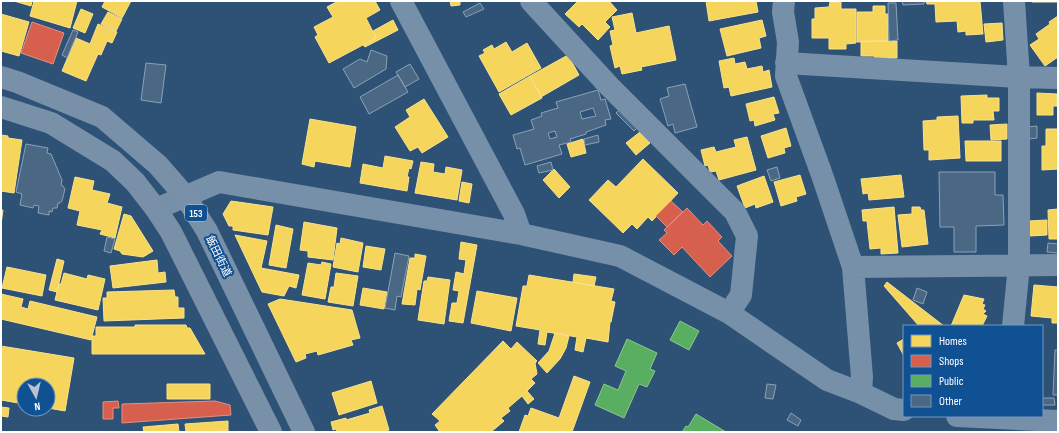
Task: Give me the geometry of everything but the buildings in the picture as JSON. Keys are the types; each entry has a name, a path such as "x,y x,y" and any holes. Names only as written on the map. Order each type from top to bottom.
{"highway":[{"name":"飯田街道","path":"1,77 17,82 102,117 158,165 184,196 207,231 304,432"},
{"path":"1,107 51,123 113,161 135,182 156,209 171,232 271,432"}],"street":[{"path":"401,1 514,214 521,234"},
{"path":"530,1 609,86 735,212 747,236 741,295 729,313"},
{"path":"784,1 788,42 786,76 822,175 853,267 862,377 861,393"},
{"path":"1013,325 1018,265 1019,77 1014,1"},
{"path":"786,63 1058,78"},
{"path":"156,209 219,182 521,234 620,256 729,313 827,380 861,393 894,409 903,410"},
{"path":"853,267 1058,265"},
{"path":"1004,417 1058,421"}]}
